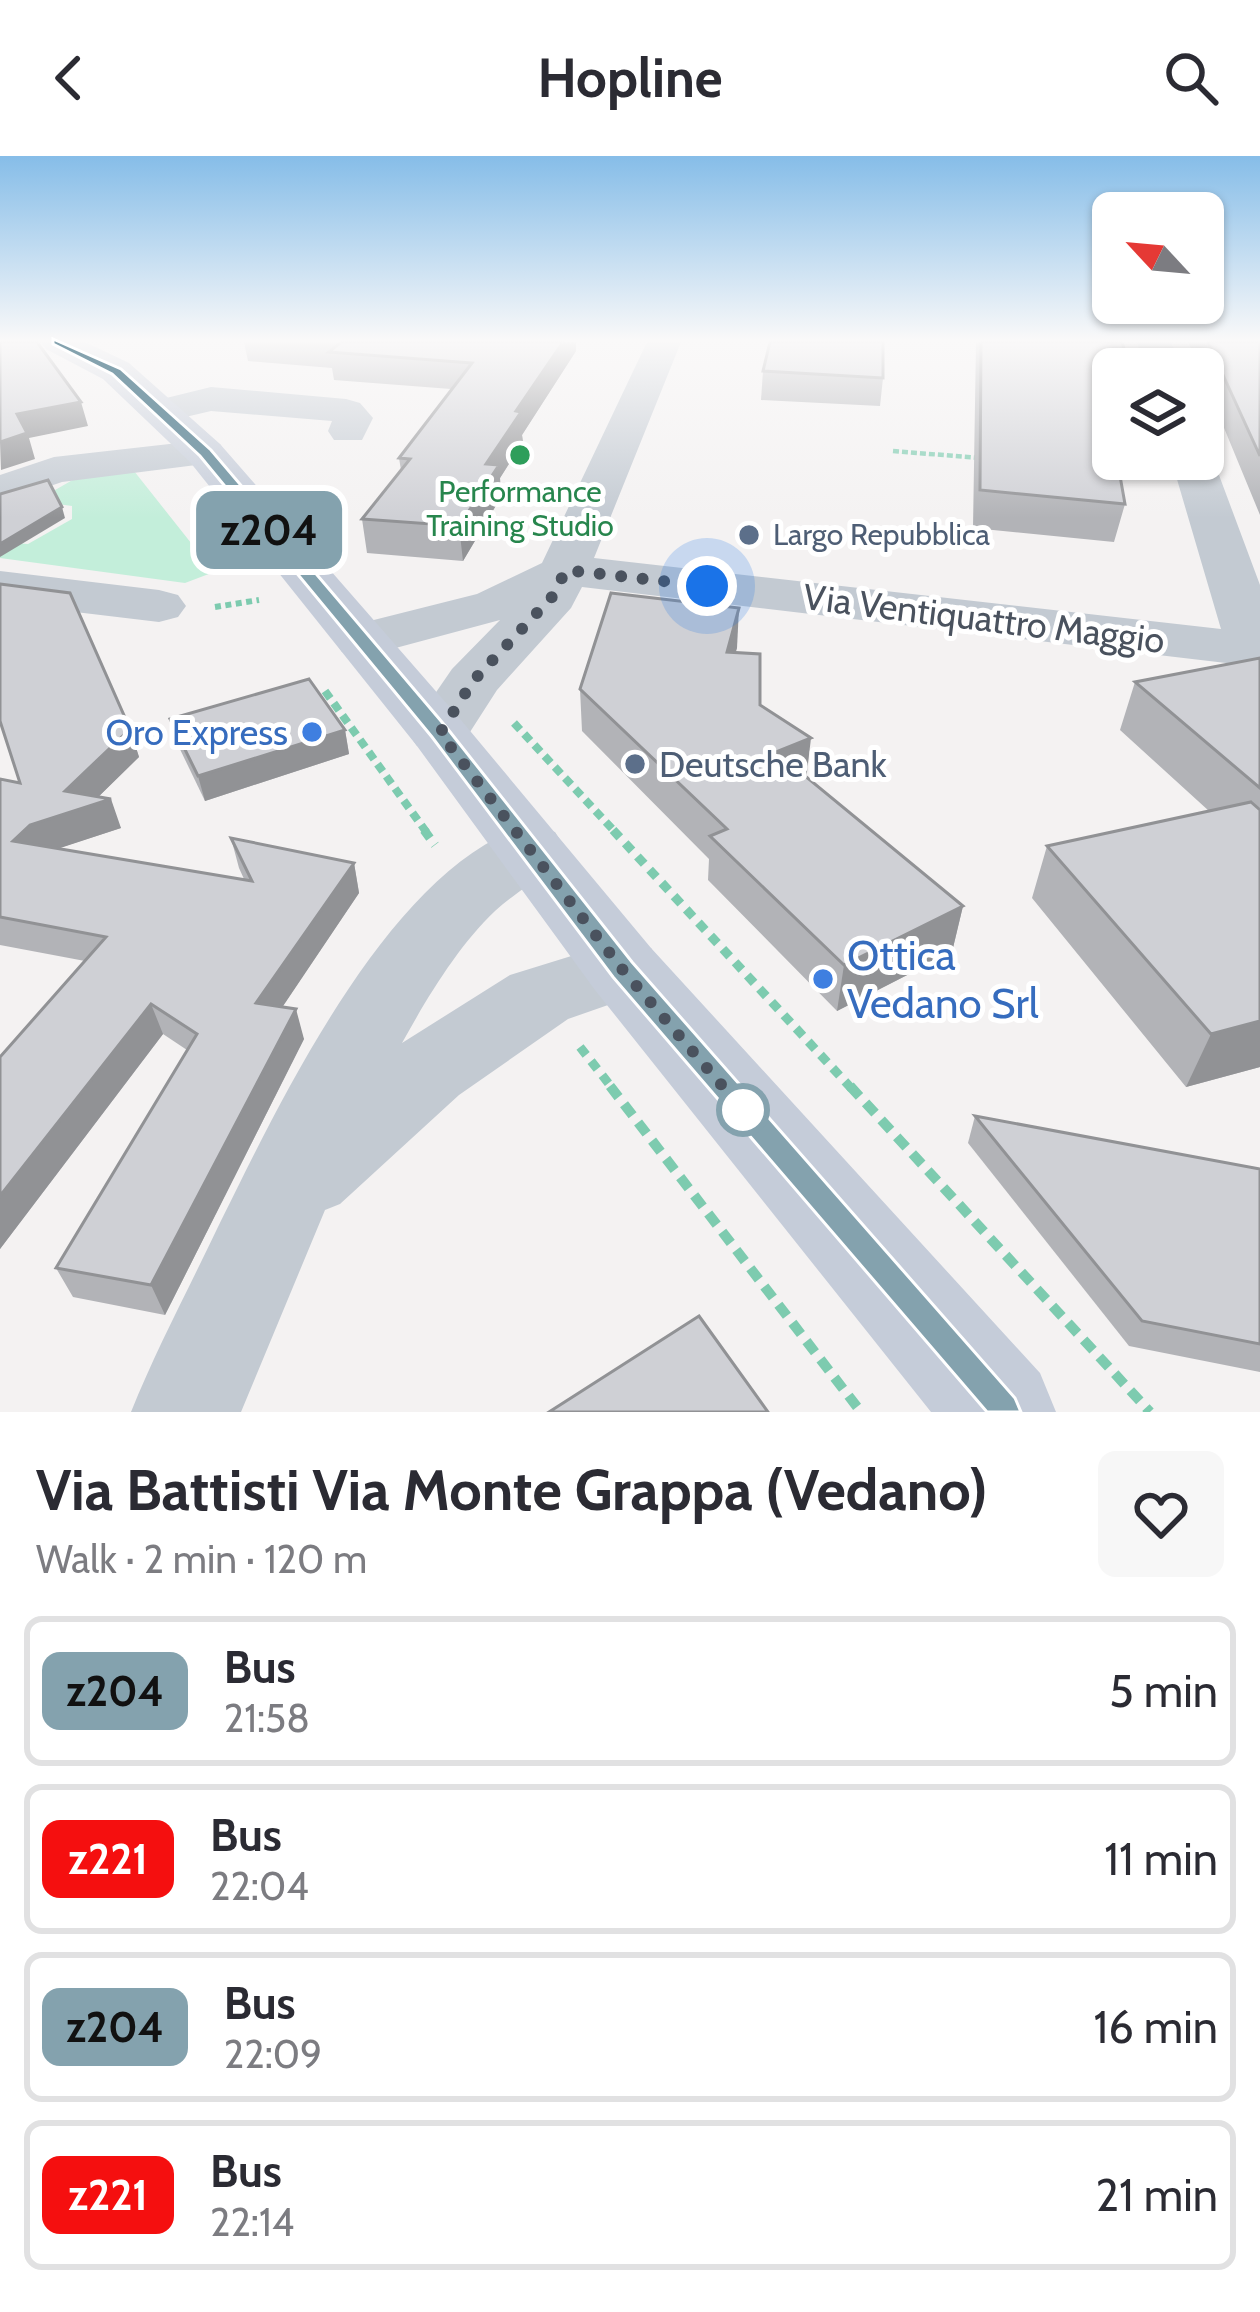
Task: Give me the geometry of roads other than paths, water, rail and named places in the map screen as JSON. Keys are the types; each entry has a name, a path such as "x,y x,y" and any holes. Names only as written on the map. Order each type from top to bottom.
{"main road":[{"path":"150,401 180,426 362,640 622,969 1001,1412"}],"street":[{"path":"0,489 180,426 208,401"},
{"path":"250,401 346,411 353,418 348,431"},
{"path":"440,733 473,681 552,597 639,401"},
{"path":"1198,480 1258,650"},
{"path":"362,640 496,605 566,570"},
{"name":"Via Ventiquattro Maggio","path":"566,570 1258,650"},
{"path":"0,586 159,606"},
{"path":"186,1412 282,1197 370,1024 468,894 530,848"},
{"path":"282,1197 428,1070 539,997 622,969"}],"place":[{"name":"Performance Training Studio","path":"520,455"},
{"name":"Largo Repubblica","path":"749,535"},
{"name":"Oro Express","path":"312,732"},
{"name":"Deutsche Bank","path":"635,764"},
{"name":"Ottica Vedano Srl","path":"823,979"}]}
